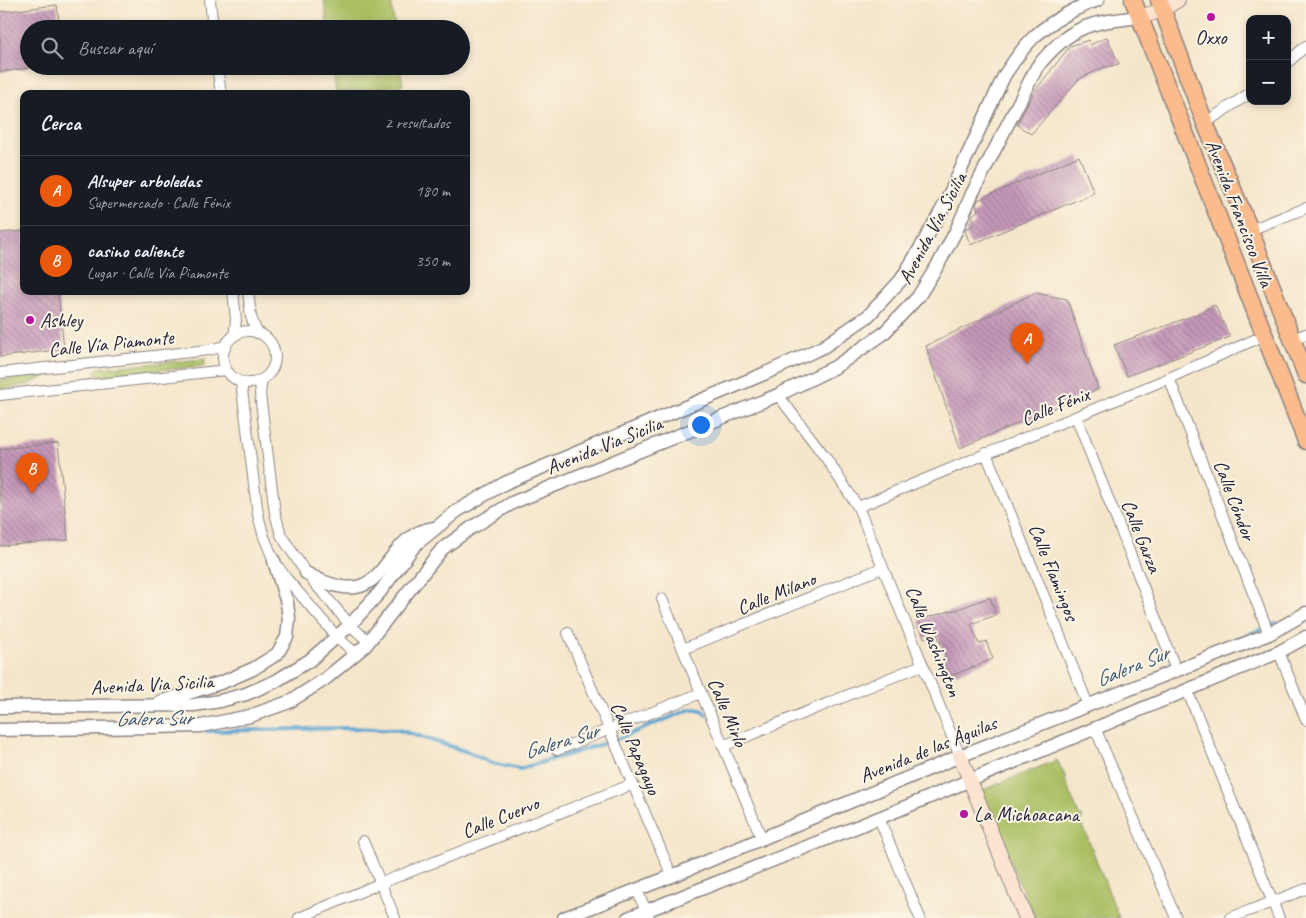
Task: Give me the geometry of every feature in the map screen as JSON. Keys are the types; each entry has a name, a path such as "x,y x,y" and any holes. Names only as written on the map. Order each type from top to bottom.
{"main road":[{"name":"Avenida Francisco Villa","path":"1134,0 1306,441"},
{"path":"1140,17 1160,5 1178,0"},
{"name":"Avenida Francisco Villa","path":"1160,5 1205,123 1250,230 1299,337 1306,375"},
{"path":"1216,212 1230,216 1250,230"},
{"path":"1265,335 1270,334 1280,342 1299,337"},
{"name":"Calle Washington","path":"960,756 1026,918"}],"street":[{"path":"210,0 212,20"},
{"name":"Avenida Via Sicilia","path":"0,707 194,705 246,694 276,681 310,660 350,625 380,592 415,546 457,511 505,482 766,373 822,347 868,316 901,280 944,206 1004,76 1016,58 1036,35 1061,18 1098,0"},
{"name":"Avenida Via Sicilia","path":"0,730 201,726 250,716 289,702 324,680 368,641 442,549 478,523 514,502 778,395 835,367 883,334 918,297 956,231 972,194 1037,67 1049,52 1078,29 1099,22 1140,17"},
{"path":"1290,60 1306,46"},
{"path":"217,75 218,90"},
{"path":"218,75 221,90"},
{"path":"1205,123 1246,96"},
{"path":"1250,230 1306,208"},
{"path":"233,295 236,320 234,336 223,353 223,362 230,375 241,382 256,382 262,379 271,371 274,356 270,342 257,333 249,332 234,336"},
{"path":"248,295 251,317 257,333"},
{"name":"Calle Fénix","path":"858,507 1170,378 1265,335"},
{"name":"Calle Vía Piamonte","path":"0,373 208,350 226,346"},
{"name":"Calle Vía Piamonte","path":"0,395 226,370"},
{"name":"Calle Cóndor","path":"1170,378 1269,634"},
{"path":"262,379 260,394 275,513 281,534 306,573 350,625 368,641"},
{"path":"151,706 223,682 253,669 277,654 287,637 289,619 287,603 258,515 241,382"},
{"name":"Calle Washington","path":"778,395 826,458 858,507 960,756"},
{"name":"Calle Garza","path":"1076,416 1176,670"},
{"name":"Calle Flamingos","path":"986,453 1088,705"},
{"path":"306,573 325,583 345,588 366,584 383,570 410,536 422,530 437,528"},
{"path":"274,561 286,578 337,636 355,653"},
{"name":"Calle Milano","path":"683,649 882,568"},
{"name":"Calle Mirlo","path":"662,599 762,839"},
{"name":"Avenida de las Águilas","path":"564,918 672,876 960,756 1269,634 1306,614"},
{"name":"Calle Papagayo","path":"568,633 672,876"},
{"path":"628,918 648,914 1279,652 1306,637"},
{"path":"1279,652 1306,720"},
{"path":"724,746 922,665"},
{"path":"1187,690 1279,918"},
{"path":"556,750 701,693"},
{"path":"1095,728 1176,918"},
{"name":"Calle Cuervo","path":"299,918 381,883 633,784"},
{"path":"879,818 920,918"},
{"path":"363,841 396,918"},
{"path":"1230,918 1306,888"},
{"path":"637,890 648,914"}],"green space":[{"path":"324,0 391,0 394,20 327,20"},
{"path":"334,75 401,75 403,85 361,90 336,90"},
{"path":"205,359 205,365 203,366 111,375 97,375 94,372 98,368"},
{"path":"49,375 27,385 0,389 0,380"},
{"path":"1057,760 1066,778 1065,780 1079,815 1083,817 1081,821 1119,918 1034,918 981,791"}],"building":[{"path":"57,5 59,20 20,20 20,69 0,72 0,12"},
{"path":"1107,37 1119,64 1102,68 1079,79 1031,134 1017,125 1034,92 1070,46 1089,40 1090,45"},
{"path":"1079,156 1094,193 970,245 965,230 975,224 972,215 978,211 976,205 978,200"},
{"name":"Ashley","path":"20,231 20,295 58,295 64,349 0,357 0,233"},
{"path":"1035,293 1067,299 1098,389 960,448 926,346"},
{"path":"1215,305 1230,337 1127,376 1114,345 1197,314"},
{"path":"58,443 68,540 0,546 0,449"},
{"path":"990,597 996,615 971,624 979,644 986,641 993,659 948,677 941,659 946,657 937,634 924,638 919,620 953,611"}],"waterway":[{"name":"Galera Sur","path":"1201,654 1276,623"},
{"name":"Galera Sur","path":"207,731 348,728 399,730 468,752 492,763 520,769 615,740 691,709 702,710 706,715"}],"place":[{"name":"Oxxo","path":"1211,17"},
{"name":"Ashley","path":"30,320"},
{"name":"Alsuper arboledas","path":"1027,364"},
{"name":"casino caliente","path":"32,494"},
{"name":"La Michoacana","path":"964,814"}]}
